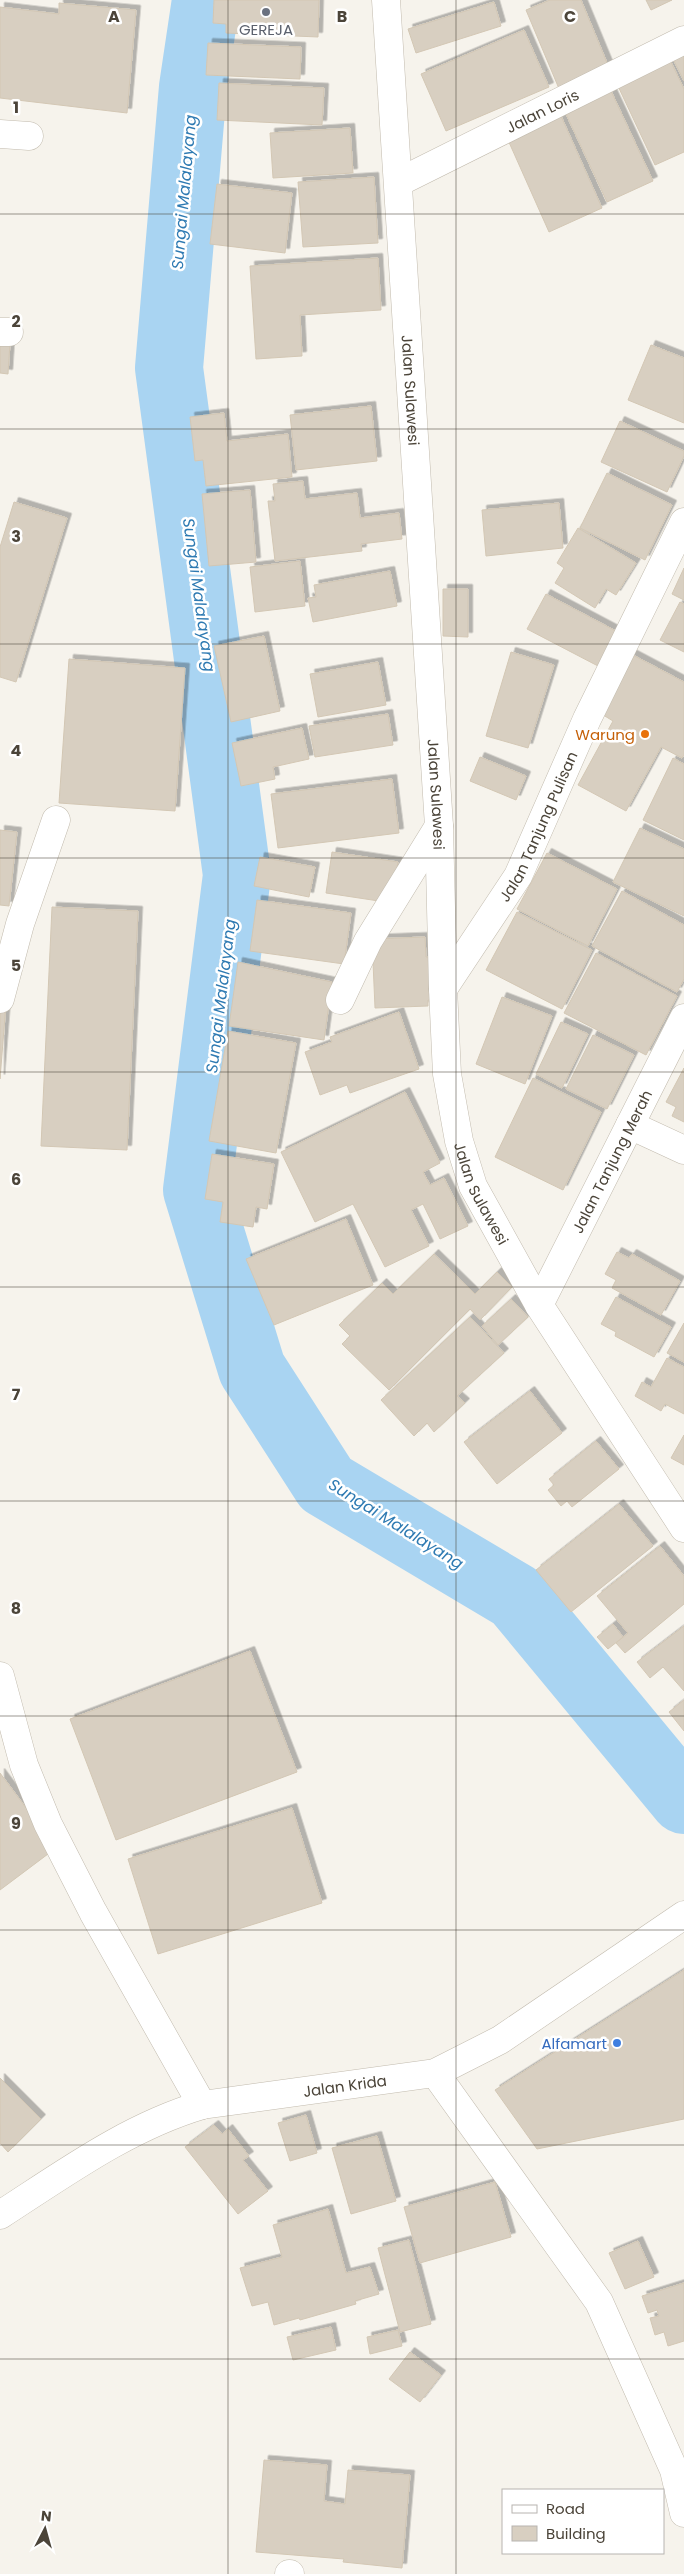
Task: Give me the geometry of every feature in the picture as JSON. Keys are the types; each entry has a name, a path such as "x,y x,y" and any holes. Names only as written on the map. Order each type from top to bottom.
{"street":[{"name":"Jalan Sulawesi","path":"386,0 439,826 443,989 448,1074 459,1141 472,1186 539,1306 684,1528"},
{"name":"Jalan Loris","path":"399,182 684,40"},
{"path":"0,134 29,136"},
{"name":"Jalan Tanjung Pulisan","path":"443,989 518,876 587,719 684,522"},
{"path":"0,999 20,924 56,820"},
{"path":"340,1000 368,941 439,826"},
{"name":"Jalan Tanjung Merah","path":"539,1306 684,1018"},
{"path":"630,1124 684,1150"},
{"path":"0,1676 24,1765 48,1824 93,1912 202,2105"},
{"name":"Jalan Krida","path":"0,2215 89,2157 139,2129 169,2115 202,2105 435,2073 500,2040 679,1918"},
{"path":"435,2073 599,2302 674,2470 684,2513"}],"building":[{"name":"GEREJA","path":"214,0 319,0 318,37 226,33 226,24 213,23"},
{"path":"550,0 581,0 610,70 560,91 526,10"},
{"path":"646,0 672,0 651,10"},
{"path":"494,2 501,26 416,53 408,29"},
{"path":"59,3 136,10 127,113 0,98 0,7 59,14"},
{"path":"524,30 549,87 446,131 421,74"},
{"path":"684,41 684,81 668,49"},
{"path":"208,43 301,47 300,79 206,75"},
{"path":"670,60 684,89 684,152 655,165 617,84"},
{"path":"219,83 324,88 322,125 217,120"},
{"path":"611,91 653,181 607,202 565,112"},
{"path":"561,116 602,208 549,232 508,140"},
{"path":"350,128 353,173 273,178 270,133"},
{"path":"374,177 378,243 303,247 298,182"},
{"path":"217,184 292,193 285,253 210,244"},
{"path":"378,258 381,310 300,315 302,356 256,359 250,266"},
{"path":"0,342 10,343 8,374 0,373"},
{"path":"651,345 684,358 684,423 628,400"},
{"path":"371,406 377,461 296,470 290,415"},
{"path":"224,413 227,441 288,434 292,477 206,486 203,460 195,461 190,417"},
{"path":"620,421 684,451 684,456 667,492 601,462"},
{"path":"607,473 672,505 645,560 580,528"},
{"path":"303,481 305,499 357,493 360,518 399,513 402,539 361,544 362,551 275,561 268,501 275,501 273,484"},
{"path":"250,490 256,562 209,566 202,494"},
{"path":"14,502 67,518 16,682 0,677 0,547"},
{"path":"559,503 563,548 486,556 482,510"},
{"path":"578,528 636,563 616,595 606,589 595,608 555,583 564,568 557,563"},
{"path":"300,561 305,606 255,612 250,567"},
{"path":"684,568 684,600 672,594"},
{"path":"390,571 397,606 313,622 308,598 316,597 314,585"},
{"path":"443,589 468,589 468,637 443,636"},
{"path":"546,594 616,631 598,666 527,629"},
{"path":"680,602 684,604 684,652 660,640"},
{"path":"264,636 280,711 231,722 214,646"},
{"path":"511,652 554,665 528,748 486,736"},
{"name":"Warung","path":"631,654 684,682 684,755 682,758 661,747 626,811 578,785 613,721 600,713"},
{"path":"69,659 185,668 175,811 59,803"},
{"path":"378,662 386,705 318,717 310,674"},
{"path":"388,714 393,745 315,757 309,726"},
{"path":"302,728 309,759 273,767 275,779 241,786 232,743"},
{"path":"480,757 526,776 516,800 470,781"},
{"path":"673,758 684,764 684,840 643,820"},
{"path":"392,779 399,833 278,848 271,794"},
{"path":"640,828 684,849 684,916 613,882"},
{"path":"0,830 17,832 9,906 0,905"},
{"path":"332,852 398,862 392,903 326,893"},
{"path":"547,853 617,889 588,946 517,909"},
{"path":"260,857 315,867 309,897 254,886"},
{"path":"622,891 684,925 684,979 677,992 592,946"},
{"path":"257,900 351,913 344,964 250,951"},
{"path":"52,907 138,911 127,1150 41,1146"},
{"path":"517,912 592,950 562,1009 486,970"},
{"path":"425,937 426,957 441,956 442,1000 428,1000 428,1006 375,1008 372,939"},
{"path":"0,953 10,954 0,1079"},
{"path":"596,953 677,996 646,1055 564,1013"},
{"path":"238,962 332,982 324,1040 229,1026"},
{"path":"502,997 552,1016 525,1084 476,1064"},
{"path":"399,1012 419,1069 350,1093 347,1085 320,1095 305,1052 332,1042 330,1037"},
{"path":"561,1022 588,1034 562,1088 536,1074"},
{"path":"228,1031 296,1043 276,1153 209,1141"},
{"path":"593,1035 634,1055 607,1109 566,1089"},
{"path":"684,1068 684,1122 672,1116 676,1107 666,1102"},
{"path":"533,1078 601,1112 563,1190 495,1157"},
{"path":"405,1092 440,1163 423,1172 430,1185 444,1178 468,1226 440,1239 423,1204 411,1210 429,1246 385,1267 353,1204 315,1222 281,1152"},
{"path":"212,1154 274,1164 267,1209 256,1207 253,1227 220,1222 223,1202 205,1199"},
{"path":"346,1219 373,1285 274,1325 246,1259"},
{"path":"617,1252 629,1258 632,1254 680,1281 661,1315 612,1288 616,1280 605,1274"},
{"path":"434,1254 475,1294 497,1272 512,1287 480,1320 470,1309 389,1390 342,1344 350,1336 339,1325 382,1283 393,1294"},
{"path":"616,1297 671,1327 654,1357 615,1336 616,1332 601,1324"},
{"path":"511,1299 528,1317 498,1345 482,1326"},
{"path":"470,1317 504,1353 457,1396 465,1403 434,1432 427,1423 414,1436 381,1400"},
{"path":"684,1323 684,1362 667,1353"},
{"path":"667,1358 684,1367 684,1414 665,1404 661,1411 635,1396 642,1382 651,1387"},
{"path":"530,1391 562,1433 497,1484 464,1442"},
{"path":"684,1435 684,1465 671,1458"},
{"path":"596,1441 619,1469 572,1507 567,1501 561,1506 548,1490 554,1485 549,1479"},
{"path":"619,1504 653,1546 571,1612 536,1570"},
{"path":"660,1546 684,1576 684,1604 625,1653 616,1643 628,1633 597,1596"},
{"path":"613,1624 623,1637 608,1649 597,1637"},
{"path":"684,1626 684,1691 663,1667 650,1678 637,1662"},
{"path":"250,1651 297,1772 116,1840 70,1719"},
{"path":"684,1700 684,1731 669,1712"},
{"path":"0,1773 56,1848 0,1890"},
{"path":"292,1808 322,1903 158,1954 128,1859"},
{"path":"684,1970 684,2119 537,2149 495,2090"},
{"path":"0,2078 41,2119 8,2152 0,2143"},
{"path":"306,2115 317,2153 290,2161 278,2123"},
{"path":"214,2125 222,2134 228,2129 249,2156 243,2160 268,2191 238,2214 185,2147"},
{"path":"377,2136 396,2201 351,2214 332,2148"},
{"path":"495,2182 511,2237 420,2263 404,2207"},
{"path":"328,2209 346,2273 370,2267 379,2294 355,2301 356,2304 300,2320 299,2318 274,2325 268,2302 252,2306 240,2268 282,2257 273,2225"},
{"path":"409,2240 431,2324 400,2332 378,2248"},
{"path":"638,2241 654,2277 625,2289 609,2253"},
{"path":"684,2283 684,2341 668,2346 664,2332 655,2335 650,2318 659,2316 657,2310 648,2313 642,2296"},
{"path":"331,2327 336,2350 293,2360 287,2337"},
{"path":"398,2330 402,2346 370,2354 367,2337"},
{"path":"410,2352 441,2375 420,2402 389,2379"},
{"path":"264,2460 327,2465 324,2501 345,2504 348,2470 410,2475 402,2568 343,2562 344,2559 256,2552"}],"waterway":[{"name":"Sungai Malalayang","path":"206,0 193,87 169,368 237,875 197,1190 252,1369 326,1484 516,1597 684,1800"}],"place":[{"name":"GEREJA","path":"266,12"},
{"name":"Warung","path":"645,734"},
{"name":"Alfamart","path":"617,2043"}]}
